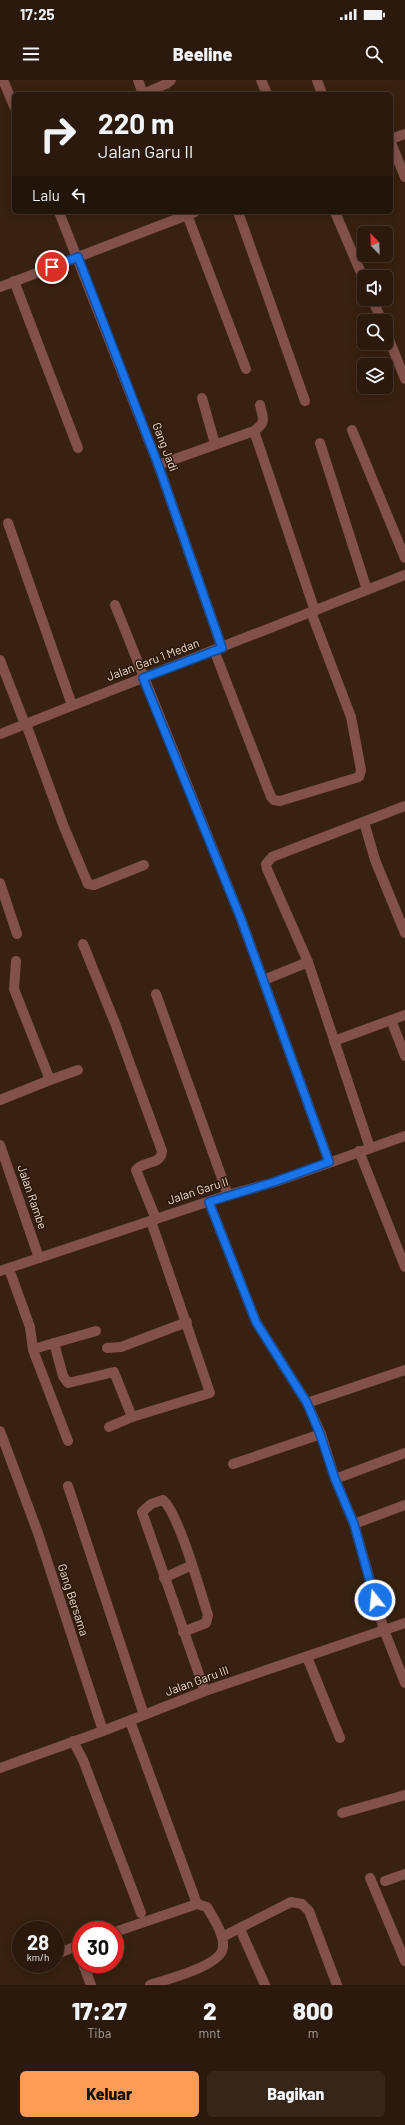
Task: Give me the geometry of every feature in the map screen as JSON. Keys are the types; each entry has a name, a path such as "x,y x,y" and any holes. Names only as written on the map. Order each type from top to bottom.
{"street":[{"path":"3,80 12,101"},
{"path":"138,80 142,92"},
{"path":"148,92 166,84 170,80"},
{"path":"261,80 266,92"},
{"path":"317,80 321,92"},
{"path":"393,138 405,134"},
{"path":"393,148 405,177"},
{"name":"Gang Jadi","path":"60,214 78,257 158,465 218,649 271,797 274,800 280,801 359,777 361,770 351,717 313,612"},
{"path":"0,287 186,214"},
{"path":"189,214 246,369"},
{"path":"239,214 305,401"},
{"path":"336,214 360,270"},
{"path":"14,282 78,448"},
{"path":"393,349 405,379"},
{"path":"202,398 215,444"},
{"path":"158,465 254,431 262,425 263,421 260,405"},
{"path":"352,430 405,558"},
{"path":"254,431 313,612"},
{"path":"320,443 367,590"},
{"path":"8,523 72,705"},
{"name":"Jalan Garu 1 Medan","path":"0,734 405,575"},
{"path":"115,605 241,919 329,1162"},
{"path":"0,660 64,827 88,884 94,884 144,866"},
{"path":"370,1148 308,962 266,864 272,857 405,806"},
{"path":"364,822 375,860 405,932"},
{"path":"0,883 16,934"},
{"path":"84,944 108,1003 162,1151 162,1157 158,1160 142,1165 136,1170 154,1220 210,1393 132,1417 109,1426"},
{"path":"16,961 14,989 50,1080"},
{"path":"264,980 308,962"},
{"path":"156,994 228,1195"},
{"path":"334,1041 405,1015"},
{"path":"391,1020 405,1056"},
{"path":"0,1100 78,1070"},
{"name":"Jalan Garu II","path":"4,1270 228,1195 274,1182 405,1136"},
{"name":"Jalan Rambe","path":"0,1145 39,1258"},
{"path":"359,1151 403,1252 405,1267"},
{"path":"209,1202 256,1322 307,1403 320,1434 335,1479 354,1524 384,1630 405,1682"},
{"path":"4,1270 30,1327 33,1350 68,1441"},
{"path":"108,1348 121,1347 187,1322"},
{"path":"37,1348 96,1331"},
{"path":"54,1343 63,1376 68,1384 114,1372 132,1417"},
{"path":"307,1403 405,1370"},
{"name":"Gang Bersama","path":"0,1431 18,1476 103,1731"},
{"path":"233,1464 320,1434"},
{"path":"335,1479 405,1453"},
{"path":"68,1486 144,1715"},
{"path":"184,1632 206,1623 208,1615 192,1565 168,1505 163,1500 157,1501 142,1512 164,1578 205,1691"},
{"path":"354,1524 405,1505"},
{"path":"164,1578 192,1565"},
{"name":"Jalan Garu III","path":"0,1768 73,1740 130,1721 205,1691 405,1622"},
{"path":"307,1657 340,1738"},
{"path":"130,1721 197,1904"},
{"path":"73,1740 83,1760 141,1913"},
{"path":"342,1813 405,1795"},
{"path":"385,1881 405,1874"},
{"path":"370,1878 405,1961"},
{"path":"222,1937 291,1902 302,1904 309,1911 337,1985"},
{"path":"124,1929 197,1904 207,1907 222,1937 223,1947 220,1956 211,1963 150,1985"},
{"path":"240,1929 265,1985"},
{"path":"87,1973 92,1985"}],"route":[{"path":"52,267 78,257 159,467 222,648 143,678 241,919 329,1162 274,1182 209,1202 256,1322 268,1343 289,1372 307,1403 320,1434 335,1479 354,1524 375,1600"}]}
